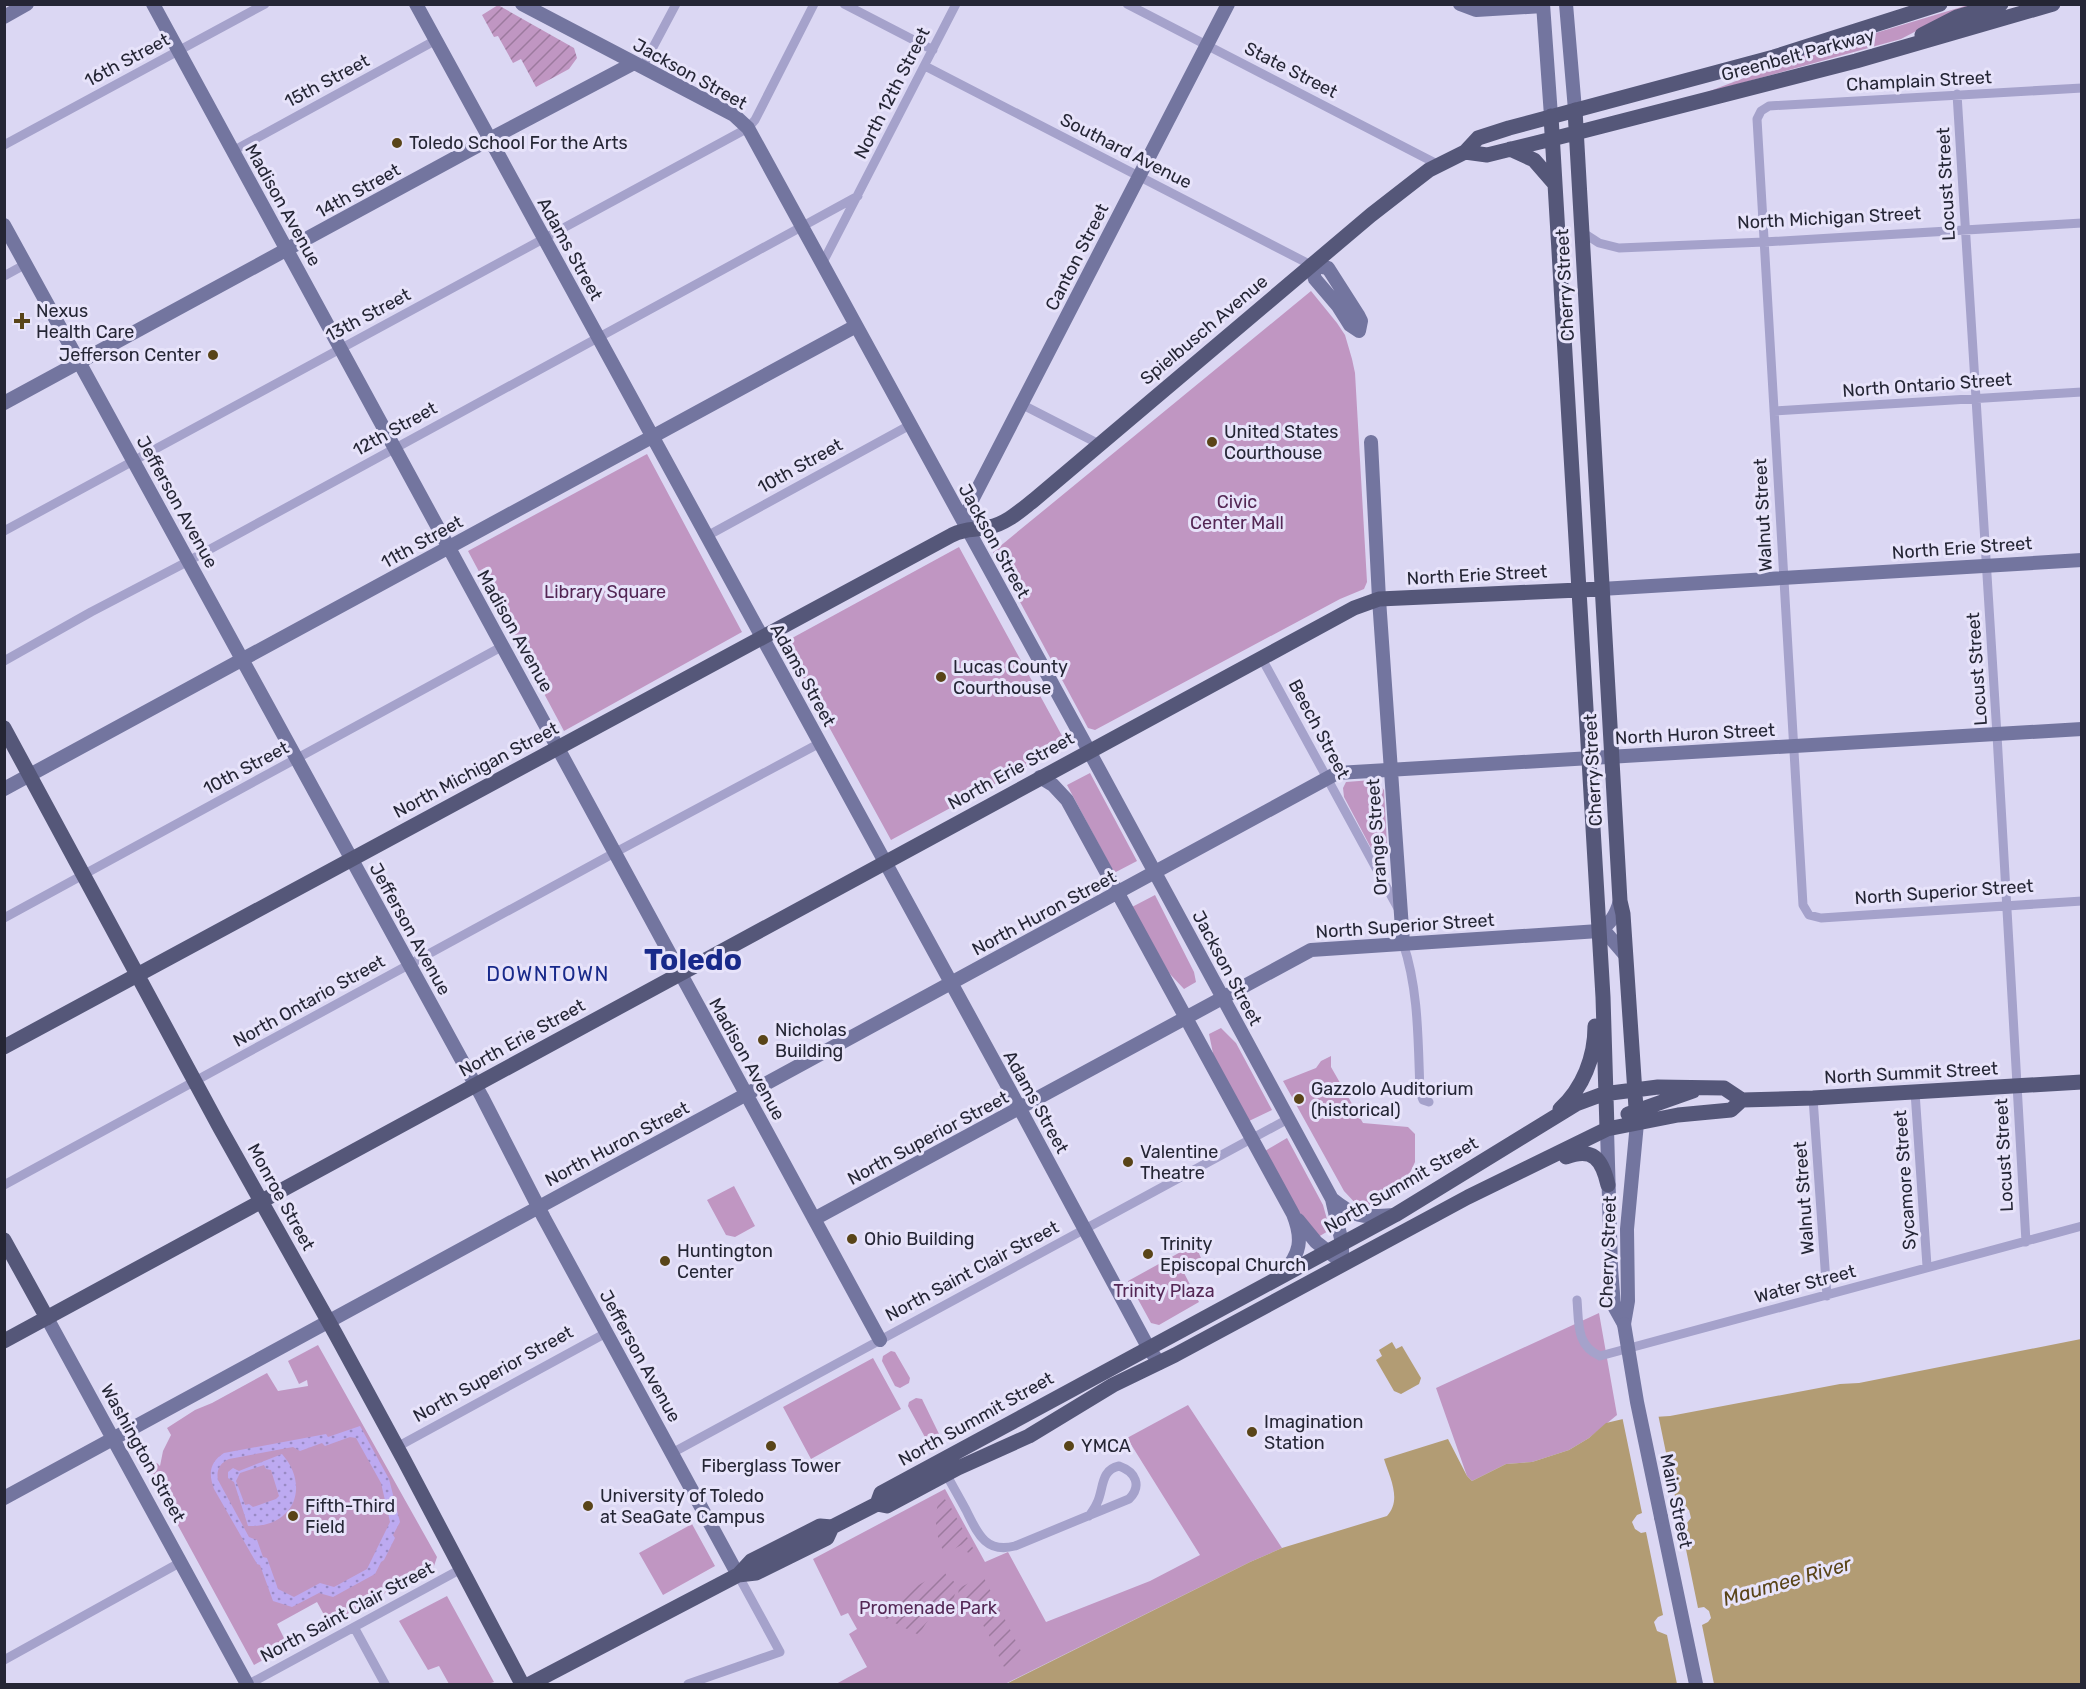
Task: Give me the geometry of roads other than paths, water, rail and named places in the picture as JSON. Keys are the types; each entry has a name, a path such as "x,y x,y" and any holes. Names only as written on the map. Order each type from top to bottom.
{"main road":[{"name":"Greenbelt Parkway","path":"1551,116 1774,57 1940,4"},
{"path":"1902,48 1932,28 1957,17 2001,4"},
{"name":"Greenbelt Parkway","path":"1552,140 1902,48 2053,4"},
{"name":"Cherry Street","path":"1575,110 1611,756 1637,1117"},
{"name":"Cherry Street","path":"1551,116 1599,931 1607,1129"},
{"name":"Spielbusch Avenue","path":"967,528 989,527 1023,509 1416,180 1465,152 1478,138 1551,116"},
{"name":"Spielbusch Avenue","path":"1465,152 1487,155 1552,140"},
{"path":"1510,149 1534,160 1555,184"},
{"name":"North Michigan Street","path":"4,1047 967,528"},
{"name":"North Erie Street","path":"4,1341 1344,612 1379,599 1601,589"},
{"name":"Monroe Street","path":"4,728 260,1202 397,1447 522,1684"},
{"path":"1537,1129 1572,1095 1588,1068 1595,1036 1595,996 1600,977"},
{"name":"North Summit Street","path":"943,1468 986,1435 1395,1215 1576,1104 1606,1093 1678,1086 1707,1087 1724,1088 1742,1100 2082,1082"},
{"path":"1637,1117 1707,1087"},
{"name":"North Summit Street","path":"530,1684 738,1575 751,1562 819,1526 832,1527 877,1504 881,1493 1029,1436 1103,1391 1342,1263 1534,1164 1637,1117 1731,1110 1742,1100"},
{"path":"1534,1164 1578,1153 1587,1153 1601,1165 1608,1185"},
{"name":"Washington Street","path":"4,1240 47,1318"},
{"path":"1053,1399 1064,1403 1065,1414"},
{"path":"986,1435 986,1444 995,1451"}],"street":[{"path":"4,16 27,4"},
{"name":"Madison Avenue","path":"153,4 880,1340"},
{"name":"16th Street","path":"4,146 265,4"},
{"name":"Adams Street","path":"416,4 1020,1108 1148,1347 1159,1363"},
{"name":"Jackson Street","path":"522,4 734,115 747,128 1332,1199 1342,1243 1342,1263"},
{"path":"638,65 676,4"},
{"path":"747,128 755,120 814,4"},
{"path":"844,4 933,50"},
{"name":"North 12th Street","path":"822,264 956,4"},
{"name":"State Street","path":"1127,4 1439,165"},
{"name":"Canton Street","path":"967,528 969,506 1228,4"},
{"path":"1460,4 1476,10 1543,5"},
{"name":"Cherry Street","path":"1566,4 1575,110"},
{"name":"Cherry Street","path":"1543,5 1551,116"},
{"name":"15th Street","path":"233,151 436,40"},
{"name":"14th Street","path":"4,404 490,139 638,65"},
{"name":"Southard Avenue","path":"925,66 1311,266"},
{"name":"Champlain Street","path":"1761,111 1769,106 2082,88"},
{"name":"Locust Street","path":"1957,94 2026,1242"},
{"name":"Walnut Street","path":"1761,111 1757,119 1792,746 1803,905 1809,915"},
{"name":"13th Street","path":"4,531 747,128"},
{"path":"802,226 858,196"},
{"name":"North Michigan Street","path":"1582,232 1599,243 1619,248 1764,242 2082,223"},
{"name":"Jefferson Avenue","path":"4,225 475,1086 606,1333 780,1652 688,1684"},
{"name":"12th Street","path":"4,661 802,226"},
{"path":"4,276 26,264"},
{"path":"1311,266 1328,268 1361,321 1359,331 1350,325 1338,306 1315,279 1311,266"},
{"name":"11th Street","path":"4,789 856,326"},
{"name":"North Ontario Street","path":"1774,411 2082,392"},
{"path":"1021,404 1099,444"},
{"name":"10th Street","path":"707,536 910,425"},
{"name":"Orange Street","path":"1371,442 1400,911 1403,943 1409,962 1413,991 1420,1092 1423,1100 1428,1102"},
{"name":"North Erie Street","path":"1601,589 2082,560"},
{"name":"10th Street","path":"4,918 503,646"},
{"name":"Beech Street","path":"1261,657 1400,911"},
{"name":"North Huron Street","path":"4,1498 1155,874 1327,778 1343,772 2082,729"},
{"name":"North Ontario Street","path":"4,1185 820,743"},
{"path":"1040,777 1053,785 1067,800 1293,1214 1316,1242 1342,1263"},
{"path":"1599,931 1608,925 1620,901"},
{"name":"North Superior Street","path":"1809,915 1821,918 2082,901"},
{"path":"1599,931 1608,935 1626,956"},
{"name":"North Superior Street","path":"814,1219 1311,950 1599,931"},
{"name":"Sycamore Street","path":"1915,1092 1927,1266"},
{"name":"Walnut Street","path":"1813,1098 1827,1296"},
{"name":"Cherry Street","path":"1624,1324 1628,1301 1627,1229 1637,1117"},
{"name":"North Saint Clair Street","path":"672,1453 1288,1119"},
{"name":"Cherry Street","path":"1607,1129 1609,1241 1614,1306 1624,1324"},
{"name":"Jackson Street","path":"1332,1199 1346,1210 1364,1218 1395,1215"},
{"path":"1281,1276 1292,1264 1299,1246 1300,1236 1293,1214"},
{"name":"Water Street","path":"1577,1300 1583,1342 1590,1352 1600,1356 2082,1226"},
{"name":"Washington Street","path":"47,1318 248,1684"},
{"name":"Main Street","path":"1624,1324 1639,1413 1696,1684"},
{"name":"North Superior Street","path":"397,1447 606,1333"},
{"path":"943,1468 980,1537 1002,1548 1015,1546 1089,1516 1129,1499 1137,1487 1132,1473 1119,1466 1109,1471 1102,1482 1097,1504 1089,1516"},
{"path":"4,1660 181,1563"},
{"name":"North Saint Clair Street","path":"248,1684 461,1569"},
{"path":"354,1627 384,1684"}],"water":[{"name":"Maumee River","path":"2081,1339 2081,1684 1006,1684 1250,1562 1282,1548 1387,1516 1394,1503 1394,1496 1392,1481 1384,1459 1448,1439 1467,1476 1472,1481 1506,1464 1532,1462 1569,1450 1589,1438 1606,1423 1623,1419 1670,1416 1840,1384 1859,1383"},
{"path":"1392,1342 1396,1349 1402,1346 1421,1378 1419,1384 1401,1394 1394,1391 1376,1360 1382,1356 1379,1350"}],"place":[{"name":"Toledo School For the Arts","path":"397,143"},
{"name":"Nexus Health Care","path":"22,321"},
{"name":"Jefferson Center","path":"213,355"},
{"name":"United States Courthouse","path":"1212,442"},
{"name":"Lucas County Courthouse","path":"941,677"},
{"name":"Nicholas Building","path":"763,1040"},
{"name":"Gazzolo Auditorium (historical)","path":"1299,1099"},
{"name":"Valentine Theatre","path":"1128,1162"},
{"name":"Ohio Building","path":"852,1239"},
{"name":"Trinity Episcopal Church","path":"1148,1254"},
{"name":"Huntington Center","path":"665,1261"},
{"name":"Imagination Station","path":"1252,1432"},
{"name":"Fiberglass Tower","path":"771,1446"},
{"name":"YMCA","path":"1069,1446"},
{"name":"University of Toledo at SeaGate Campus","path":"588,1506"},
{"name":"Fifth-Third Field","path":"293,1516"}],"district":[{"name":"Toledo","path":"693,960"},
{"name":"DOWNTOWN","path":"548,974"}],"park label":[{"name":"Civic Center Mall","path":"1237,512"},
{"name":"Library Square","path":"605,592"},
{"name":"Trinity Plaza","path":"1164,1291"},
{"name":"Promenade Park","path":"928,1608"}]}
